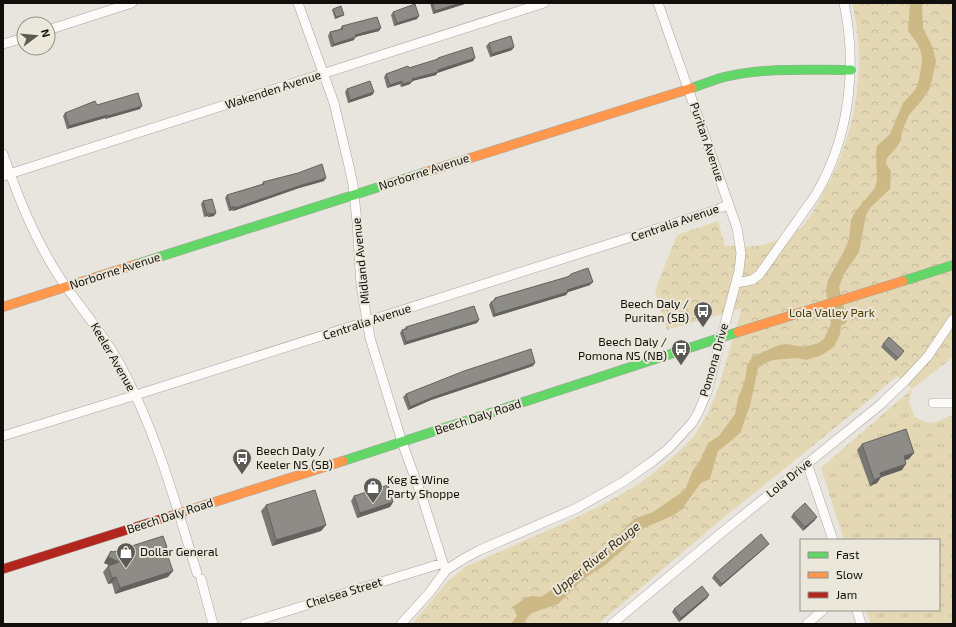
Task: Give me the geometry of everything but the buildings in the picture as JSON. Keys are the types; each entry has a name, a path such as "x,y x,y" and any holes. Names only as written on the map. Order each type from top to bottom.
{"main road":[{"name":"Norborne Avenue","path":"3,307 725,77 753,72 797,69 851,70"},
{"name":"Beech Daly Road","path":"3,569 402,442 721,337 953,266"}],"street":[{"path":"56,27 132,3"},
{"name":"Midland Avenue","path":"298,3 324,73 342,130 350,166 354,195 361,285 375,357 444,566"},
{"name":"Wakenden Avenue","path":"6,175 544,3"},
{"name":"Puritan Avenue","path":"658,3 738,228 740,262 736,283"},
{"path":"736,283 752,280 759,275 820,188 833,158 848,104 851,70 851,51 844,3"},
{"path":"3,44 16,40"},
{"name":"Keeler Avenue","path":"3,154 6,175 37,237 60,278 94,323 112,350 136,395 159,454 213,624"},
{"name":"Centralia Avenue","path":"3,436 716,210 729,204"},
{"name":"Pomona Drive","path":"401,624 429,592 444,566 578,508 623,482 669,448 692,423 707,392 736,283"},
{"name":"Lola Drive","path":"612,624 807,463 864,418 900,386 928,356 953,319"},
{"path":"933,402 953,403"},
{"path":"807,463 833,539"},
{"name":"Chelsea Street","path":"245,624 444,566"},
{"path":"807,624 822,611"},
{"path":"857,611 861,624"}],"green space":[{"name":"Lola Valley Park","path":"852,3 953,3 953,357 912,389 897,376 722,519 598,624 412,624 446,583 465,567 604,504 639,484 672,458 693,438 708,413 718,389 742,308 667,330 655,291 677,235 718,221 725,246 758,246 793,233 801,228 809,218 833,175 850,128 855,103 859,53 857,28"},
{"path":"912,389 909,403 915,417 931,423 953,415 953,624 871,624 866,611 940,611 940,539 844,539 821,468"}],"water":[{"name":"Upper River Rouge","path":"910,3 922,3 923,28 933,48 936,61 933,75 930,88 923,99 909,115 902,131 901,140 887,158 886,164 891,171 890,189 870,208 866,215 859,252 844,274 839,287 847,322 841,326 840,334 834,347 822,355 806,360 797,358 773,360 758,368 750,406 741,432 718,451 710,479 701,483 681,510 674,515 644,528 624,549 604,566 583,579 558,604 532,613 526,619 525,624 511,624 517,616 513,607 525,598 532,596 541,597 562,583 586,560 603,551 634,519 653,512 685,490 693,470 701,459 708,443 719,436 735,414 738,398 745,380 747,366 752,357 779,345 787,344 804,347 818,343 824,339 831,324 826,290 828,280 849,239 851,220 855,212 875,188 877,180 877,146 890,134 903,103 915,90 919,80 922,61 921,52 917,43 908,31"}],"traffic: fast":[{"path":"692,88 724,77 771,70 851,70"},
{"path":"137,264 426,172"},
{"path":"903,281 953,265"},
{"path":"343,461 738,332"}],"traffic: slow":[{"path":"426,172 692,88"},
{"path":"3,307 137,264"},
{"path":"738,332 903,281"},
{"path":"177,514 343,461"}],"traffic: jam":[{"path":"3,569 177,514"}],"place":[{"name":"Beech Daly / Puritan (SB)","path":"703,328"},
{"name":"Beech Daly / Pomona NS (NB)","path":"681,366"},
{"name":"Beech Daly / Keeler NS (SB)","path":"242,475"},
{"name":"Keg & Wine Party Shoppe","path":"373,504"},
{"name":"Dollar General","path":"126,569"}]}
